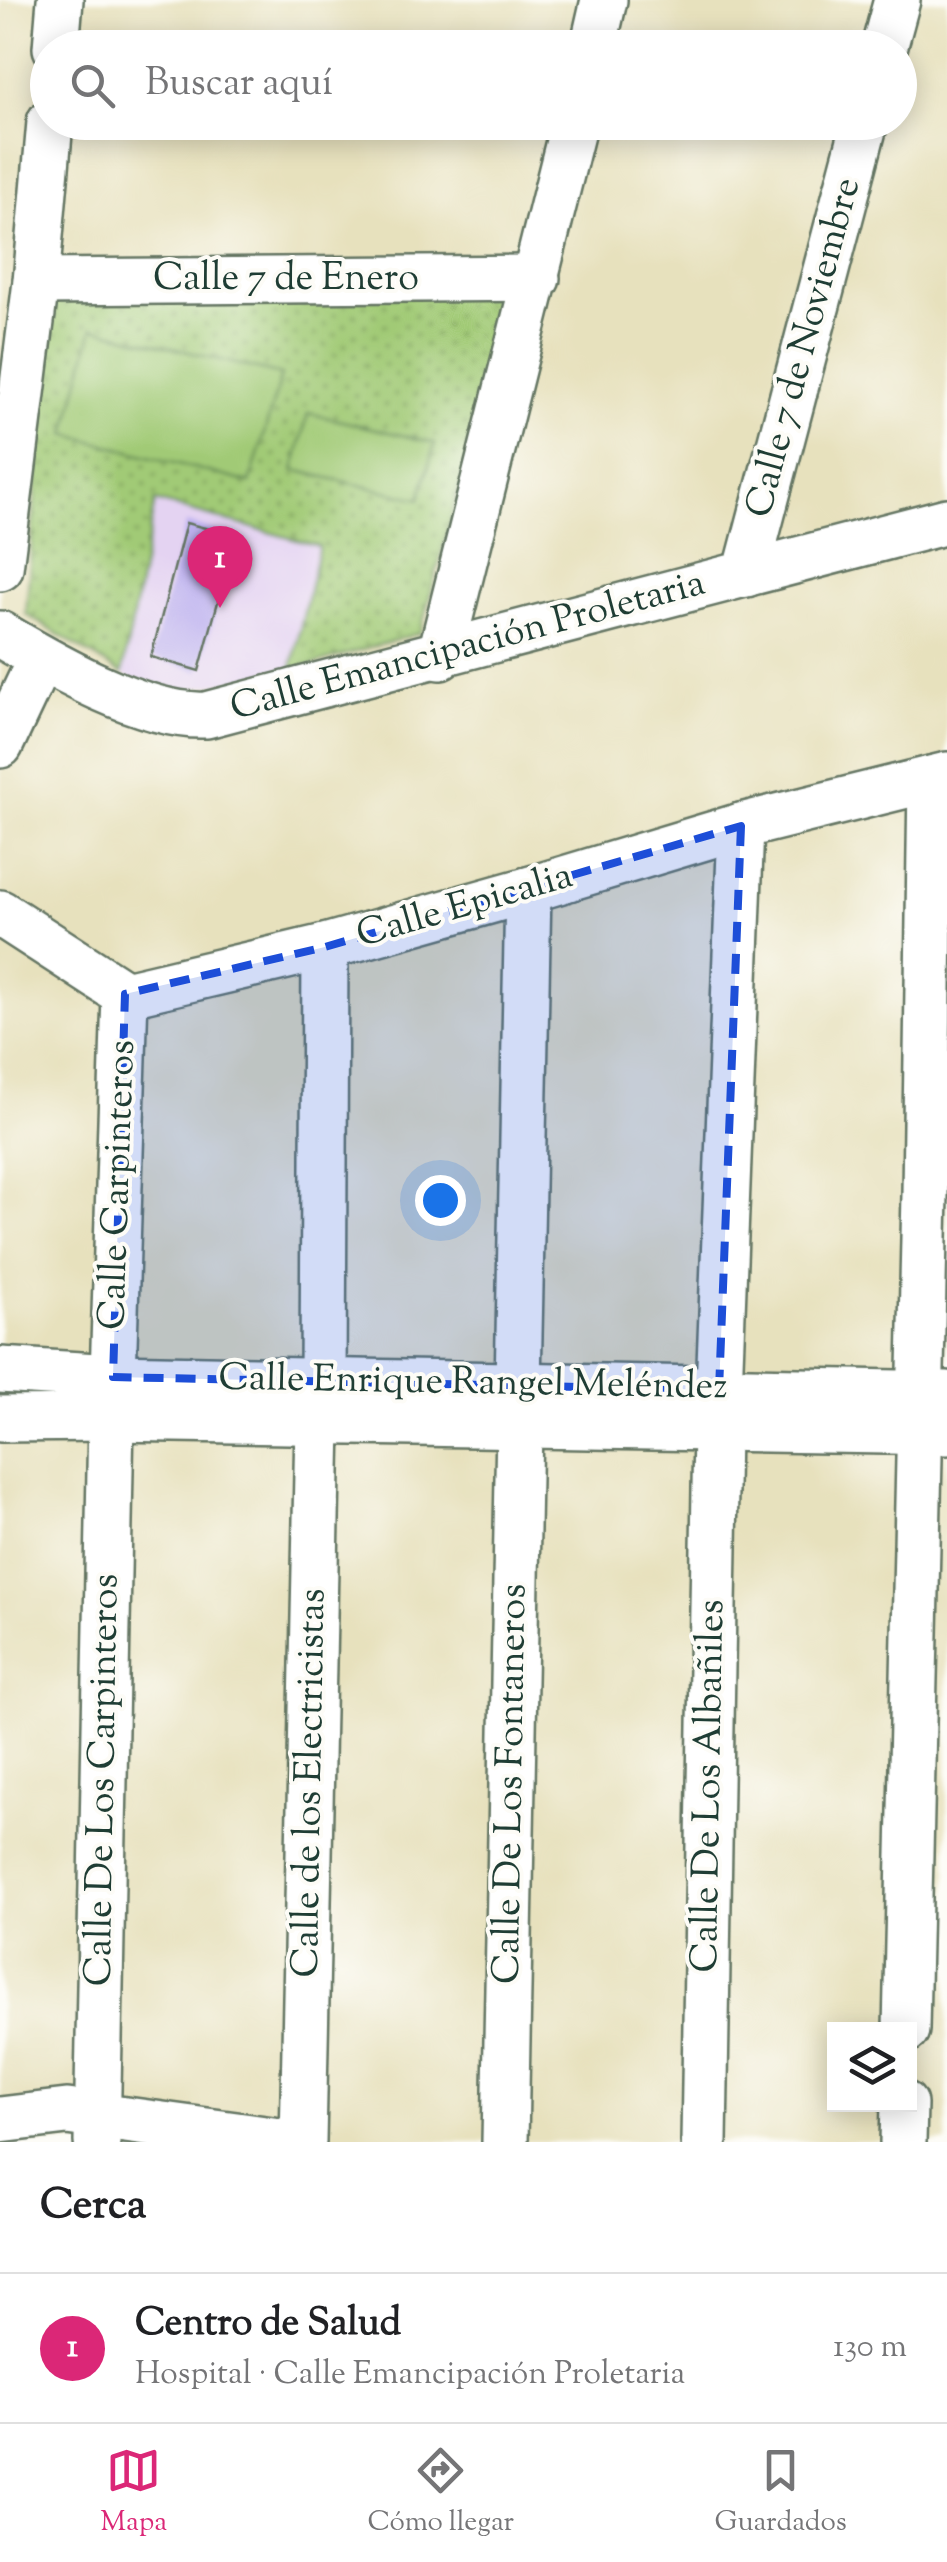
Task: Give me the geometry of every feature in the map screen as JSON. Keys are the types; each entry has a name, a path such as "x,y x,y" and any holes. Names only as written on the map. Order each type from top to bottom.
{"street":[{"path":"58,30 60,0"},
{"path":"596,30 604,0"},
{"path":"889,30 897,0"},
{"path":"0,568 36,282 48,140"},
{"path":"440,656 570,140"},
{"name":"Calle 7 de Noviembre","path":"746,574 860,140"},
{"name":"Calle 7 de Enero","path":"36,282 537,278"},
{"name":"Calle Emancipación Proletaria","path":"0,634 40,658 159,712 206,716 947,521"},
{"path":"0,745 40,658"},
{"path":"907,2022 931,1634 939,777"},
{"name":"Calle Epicalia","path":"126,994 325,946 742,826 939,777"},
{"name":"Calle De Los Albañiles","path":"704,2142 718,1409 742,826"},
{"name":"Calle De Los Fontaneros","path":"505,2142 528,890"},
{"path":"0,913 126,994"},
{"name":"Calle de los Electricistas","path":"303,2142 321,1402 325,946"},
{"name":"Calle Carpinteros","path":"112,1397 126,994"},
{"name":"Calle Enrique Rangel Meléndez","path":"0,1370 112,1397 933,1413"},
{"name":"Calle Enrique Rangel Meléndez","path":"0,1420 112,1397"},
{"name":"Calle De Los Carpinteros","path":"98,2129 112,1397"},
{"path":"0,2120 67,2112 98,2129 287,2142"},
{"path":"903,2142 904,2112"}],"highlighted area":[{"path":"741,826 719,1390 113,1377 125,994 325,947"}],"shaded area":[{"path":"155,501 320,545 291,671 157,695 122,674"}],"green space":[{"path":"51,290 512,292 420,633 291,671 319,546 155,501 122,674 26,614"},
{"path":"93,328 281,375 250,483 66,434"},
{"path":"308,413 435,443 420,499 294,470"}],"building":[{"path":"186,523 236,536 199,671 151,657"}],"place":[{"name":"Centro de Salud","path":"220,608"}]}
